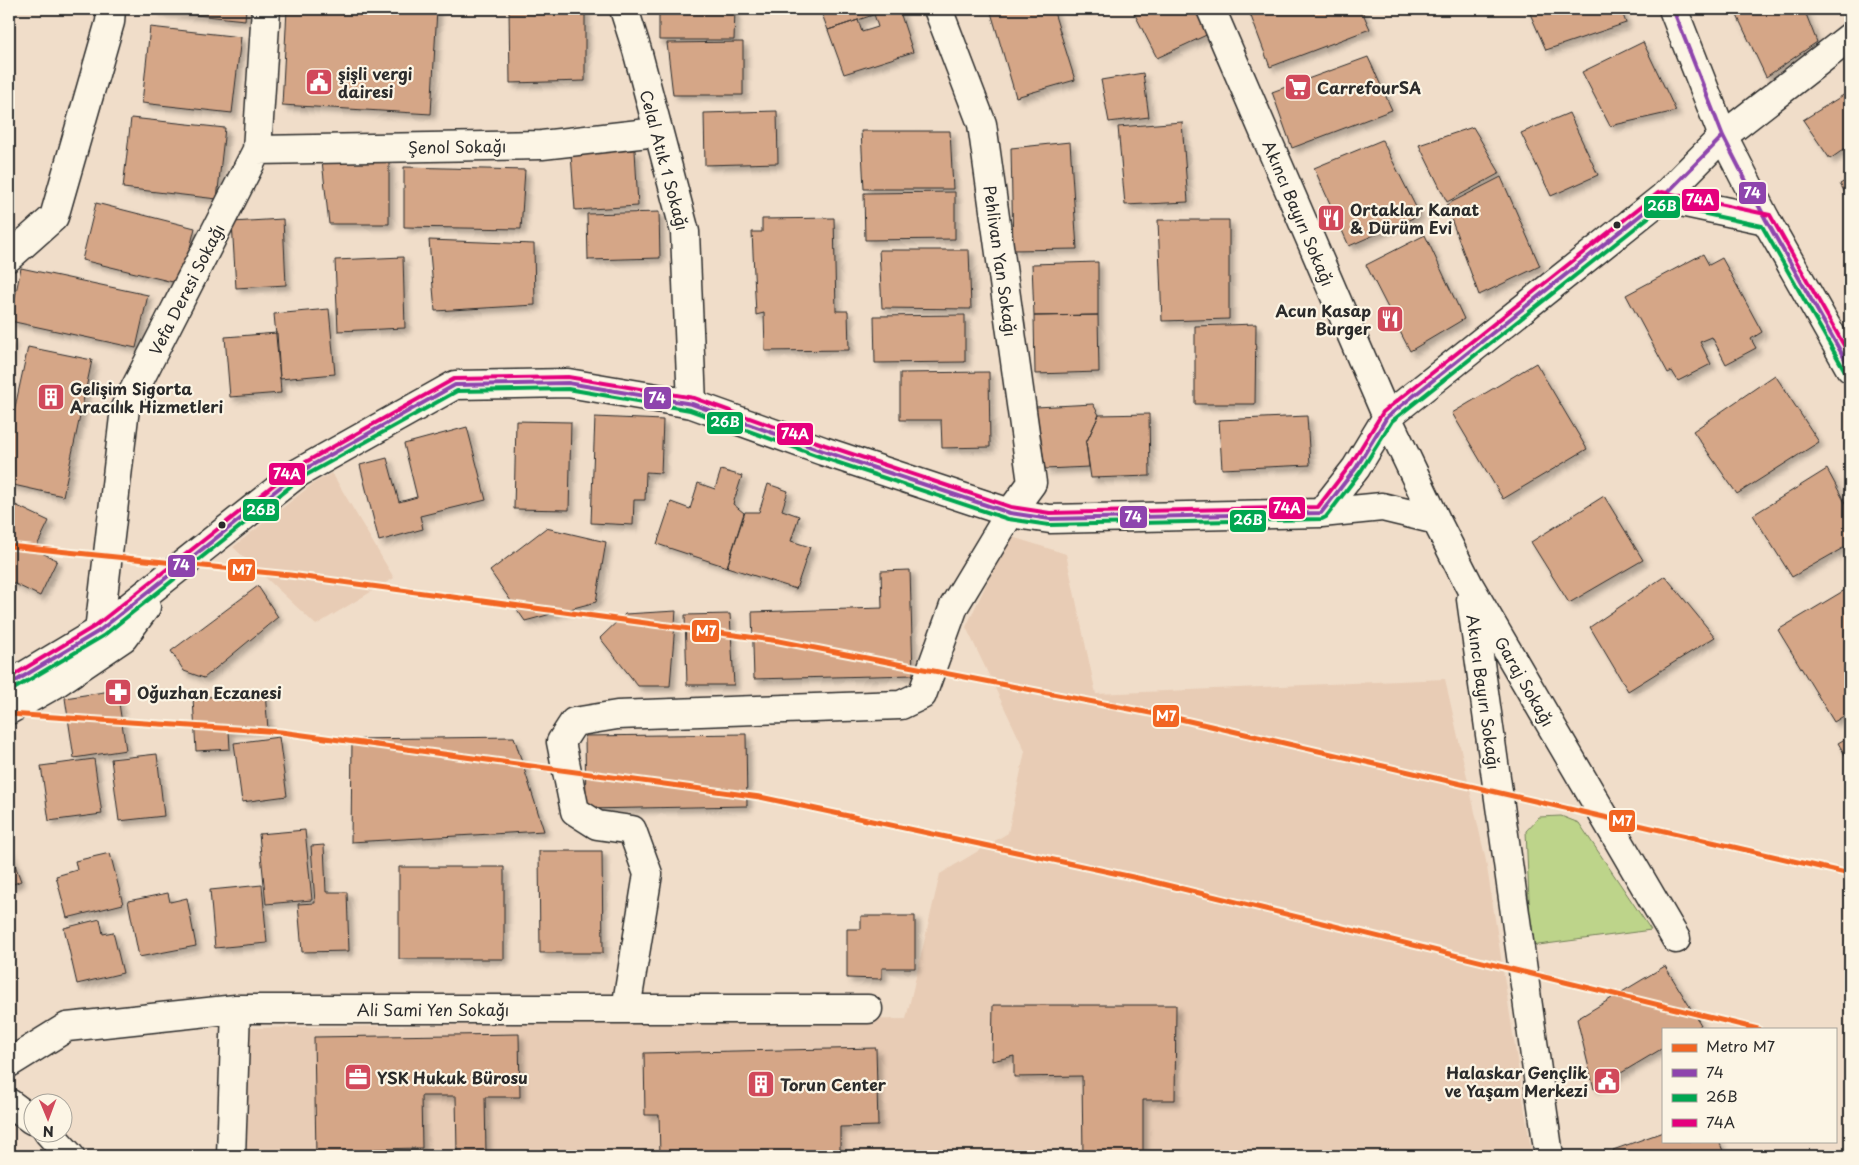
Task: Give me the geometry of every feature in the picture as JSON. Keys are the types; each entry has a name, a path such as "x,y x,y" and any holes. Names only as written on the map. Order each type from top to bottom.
{"street":[{"path":"9,257 54,217 110,22 111,9"},
{"name":"Vefa Deresi Sokağı","path":"99,631 125,408 257,150 266,9"},
{"name":"Celal Atık 1 Sokağı","path":"624,9 685,232 692,404"},
{"name":"Pehlivan Yan Sokağı","path":"626,1009 648,874 632,830 597,825 575,811 562,742 574,722 617,715 901,705 922,695 954,606 1010,513 1032,483 982,124 938,9"},
{"name":"Akıncı Bayırı Sokağı","path":"1211,9 1387,417"},
{"path":"1674,9 1723,136 1766,220 1850,368"},
{"path":"1321,513 1356,468 1387,417 1662,198 1723,136 1850,37"},
{"name":"Şenol Sokağı","path":"257,150 542,145 657,132"},
{"path":"1662,198 1766,220"},
{"path":"9,685 99,631 298,474 455,385 568,383 692,404 824,451 1010,513 1050,519 1321,513 1382,507 1436,520"},
{"name":"Garaj Sokağı","path":"1387,417 1469,585 1676,939"},
{"path":"9,710 55,684 122,638 171,574"},
{"name":"Akıncı Bayırı Sokağı","path":"1469,585 1549,1156"},
{"path":"231,1156 236,1008"},
{"name":"Ali Sami Yen Sokağı","path":"9,1063 67,1027 236,1008 868,1008"},
{"path":"9,1103 22,1113"},
{"path":"57,1142 70,1156"}],"shaded area":[{"path":"332,473 394,578 316,625 233,547 314,483"},
{"name":"Torun Center","path":"1009,536 1066,554 1096,694 1445,679 1486,861 1532,1156 243,1156 246,1028 906,1019 940,874 1008,833 1025,751 966,627"}],"green space":[{"path":"1561,816 1579,823 1651,930 1531,946 1526,831 1539,817"}],"building":[{"path":"156,9 246,9 245,20 156,11"},
{"path":"287,9 437,9 431,114 282,105"},
{"path":"509,9 585,9 585,81 510,83"},
{"path":"659,9 735,9 734,40 659,40"},
{"path":"820,9 891,9 828,30"},
{"path":"891,9 899,9 913,52 844,74 828,30 858,20 862,32 878,27 874,14"},
{"path":"990,9 1053,9 1075,80 1016,97"},
{"path":"1132,9 1203,9 1215,31 1157,58"},
{"path":"1256,9 1361,9 1370,29 1270,67 1249,11"},
{"path":"1528,9 1621,9 1626,23 1546,50"},
{"path":"1734,9 1804,9 1817,42 1766,77"},
{"path":"150,27 241,37 232,113 142,103"},
{"path":"743,42 743,95 673,95 667,43"},
{"path":"1643,42 1676,111 1610,126 1582,72"},
{"path":"1368,57 1392,110 1292,148 1272,92"},
{"path":"1143,73 1149,117 1109,122 1101,80"},
{"path":"1850,91 1850,145 1830,159 1803,120"},
{"path":"777,111 778,163 705,165 704,113"},
{"path":"1569,113 1598,175 1551,196 1521,133"},
{"path":"131,118 225,128 217,199 123,188"},
{"path":"1182,122 1188,202 1125,205 1118,127"},
{"path":"1473,127 1500,173 1447,202 1419,145"},
{"path":"861,131 950,131 953,189 864,189"},
{"path":"1382,140 1420,215 1349,246 1314,168"},
{"path":"1070,142 1077,249 1013,250 1011,148"},
{"path":"635,150 638,206 575,210 571,154"},
{"path":"322,161 389,161 389,224 329,224"},
{"path":"404,167 525,170 521,229 404,227"},
{"path":"1501,177 1540,266 1479,295 1446,205"},
{"path":"1850,178 1850,201 1840,184"},
{"path":"955,192 955,239 865,240 864,193"},
{"path":"96,203 195,228 181,284 82,260"},
{"path":"659,212 660,258 588,260 587,214"},
{"path":"834,218 836,311 848,311 849,350 765,351 764,313 756,315 752,232 762,232 762,219"},
{"path":"283,219 286,285 236,288 232,222"},
{"path":"1158,220 1229,220 1229,319 1162,321"},
{"path":"1425,235 1464,319 1410,351 1366,265"},
{"path":"429,240 534,244 535,305 435,311"},
{"path":"879,250 969,250 971,309 882,308"},
{"path":"1703,254 1709,265 1722,258 1762,332 1751,339 1756,348 1726,364 1712,337 1700,342 1711,364 1678,381 1672,371 1668,373 1626,295"},
{"path":"403,257 405,328 338,331 335,260"},
{"path":"1098,262 1098,315 1034,316 1032,264"},
{"path":"21,268 148,295 136,348 10,321"},
{"path":"329,309 335,374 280,379 274,314"},
{"path":"965,315 965,362 875,363 874,316"},
{"path":"1098,315 1099,372 1035,374 1034,316"},
{"path":"1256,324 1255,404 1195,404 1195,326"},
{"path":"277,333 281,393 230,397 225,337"},
{"path":"9,340 12,340 9,362"},
{"name":"Gelişim Sigorta Aracılık Hizmetleri","path":"28,347 92,360 63,496 9,484 9,435"},
{"path":"1536,363 1587,449 1503,499 1452,413"},
{"path":"989,372 990,447 942,448 941,420 900,420 900,373"},
{"path":"1775,375 1819,442 1737,494 1693,431"},
{"path":"1093,404 1099,415 1086,443 1089,467 1045,469 1036,407"},
{"path":"1149,414 1150,476 1091,478 1086,443 1099,415"},
{"path":"1307,416 1310,465 1222,469 1219,420"},
{"path":"595,417 663,420 661,473 646,472 645,500 634,500 633,525 591,523"},
{"path":"516,421 571,422 569,510 514,509"},
{"path":"467,427 486,500 420,516 423,529 379,541 360,465 387,458 399,502 417,497 404,444"},
{"path":"1827,469 1850,512 1850,544 1792,577 1753,515"},
{"path":"721,470 742,476 733,504 744,513 727,567 657,544 671,502 690,509 698,483 715,489"},
{"path":"768,484 788,491 782,510 799,516 791,541 810,547 796,589 727,567 745,512 759,512"},
{"path":"1604,496 1643,560 1569,603 1531,542"},
{"path":"9,502 49,521 35,550 57,560 40,596 9,581"},
{"path":"546,528 606,542 596,602 525,621 490,571"},
{"path":"910,570 913,675 754,679 752,612 882,608 881,571"},
{"path":"1665,576 1715,637 1628,691 1590,627"},
{"path":"258,586 278,617 204,678 184,671 171,651"},
{"path":"1850,587 1850,712 1834,722 1778,630"},
{"path":"676,611 670,686 638,686 600,638 625,614"},
{"path":"730,614 734,685 687,685 685,615"},
{"path":"117,690 126,750 74,758 65,698"},
{"path":"265,693 268,729 229,731 230,749 196,751 193,698"},
{"path":"746,734 747,806 586,809 585,736"},
{"path":"1850,736 1850,763 1838,743"},
{"path":"279,737 287,796 242,802 234,743"},
{"path":"514,737 544,831 351,842 352,739"},
{"path":"157,754 164,816 119,821 111,759"},
{"path":"94,759 102,814 49,821 41,766"},
{"path":"305,830 312,900 266,904 259,834"},
{"path":"324,845 326,892 347,892 349,951 302,952 298,904 315,903 311,846"},
{"path":"9,849 21,881 9,886"},
{"path":"539,851 602,851 603,953 540,953"},
{"path":"110,853 123,904 67,918 56,876 77,870 75,861"},
{"path":"399,867 504,867 504,959 399,959"},
{"path":"262,885 267,943 215,948 210,890"},
{"path":"168,893 170,902 187,898 196,946 139,957 128,901"},
{"path":"861,916 915,916 915,968 882,968 882,979 847,978 847,929 861,929"},
{"path":"100,919 103,934 113,932 123,973 77,984 64,928"},
{"path":"1665,966 1701,1025 1696,1028 1662,1028 1662,1049 1594,1089 1577,1019"},
{"path":"993,1005 1176,1005 1175,1100 1143,1100 1143,1156 1083,1156 1082,1076 1014,1077 1014,1056 992,1061"},
{"path":"519,1034 520,1097 485,1097 486,1153 457,1153 456,1096 421,1096 422,1148 374,1149 374,1156 316,1156 314,1037"},
{"name":"Torun Center","path":"876,1048 878,1126 840,1127 840,1156 660,1156 659,1115 645,1115 644,1053"},
{"path":"1662,1132 1662,1142 1719,1142 1725,1156 1615,1156 1613,1150"}],"metro line":[{"name":"M7","path":"9,546 290,575 779,641 1176,718 1850,874"},
{"name":"M7","path":"9,714 281,732 760,797 1142,879 1754,1028"}],"transit line":[{"name":"74","path":"1673,9 1723,136 1766,220 1850,368"},
{"name":"74","path":"9,685 99,631 298,473 455,385 568,383 692,404 823,451 1010,513 1050,519 1321,513 1356,468 1387,417 1662,198 1723,136"},
{"name":"74A","path":"9,678 95,626 295,468 454,379 568,377 694,398 825,445 1011,507 1050,513 1318,507 1351,464 1383,412 1658,193 1662,192 1770,215 1850,356"},
{"name":"26B","path":"12,690 103,636 301,478 457,391 568,389 690,410 821,457 1008,519 1049,525 1322,519 1326,517 1361,471 1392,421 1664,205 1762,226 1845,371"}],"place":[{"name":"şişli vergi dairesi","path":"319,82"},
{"name":"CarrefourSA","path":"1298,87"},
{"name":"Ortaklar Kanat & Dürüm Evi","path":"1331,218"},
{"name":"Acun Kasap Burger","path":"1390,319"},
{"name":"Gelişim Sigorta Aracılık Hizmetleri","path":"51,397"},
{"name":"Oğuzhan Eczanesi","path":"118,692"},
{"name":"YSK Hukuk Bürosu","path":"358,1077"},
{"name":"Halaskar Gençlik ve Yaşam Merkezi","path":"1607,1081"},
{"name":"Torun Center","path":"761,1084"}]}
